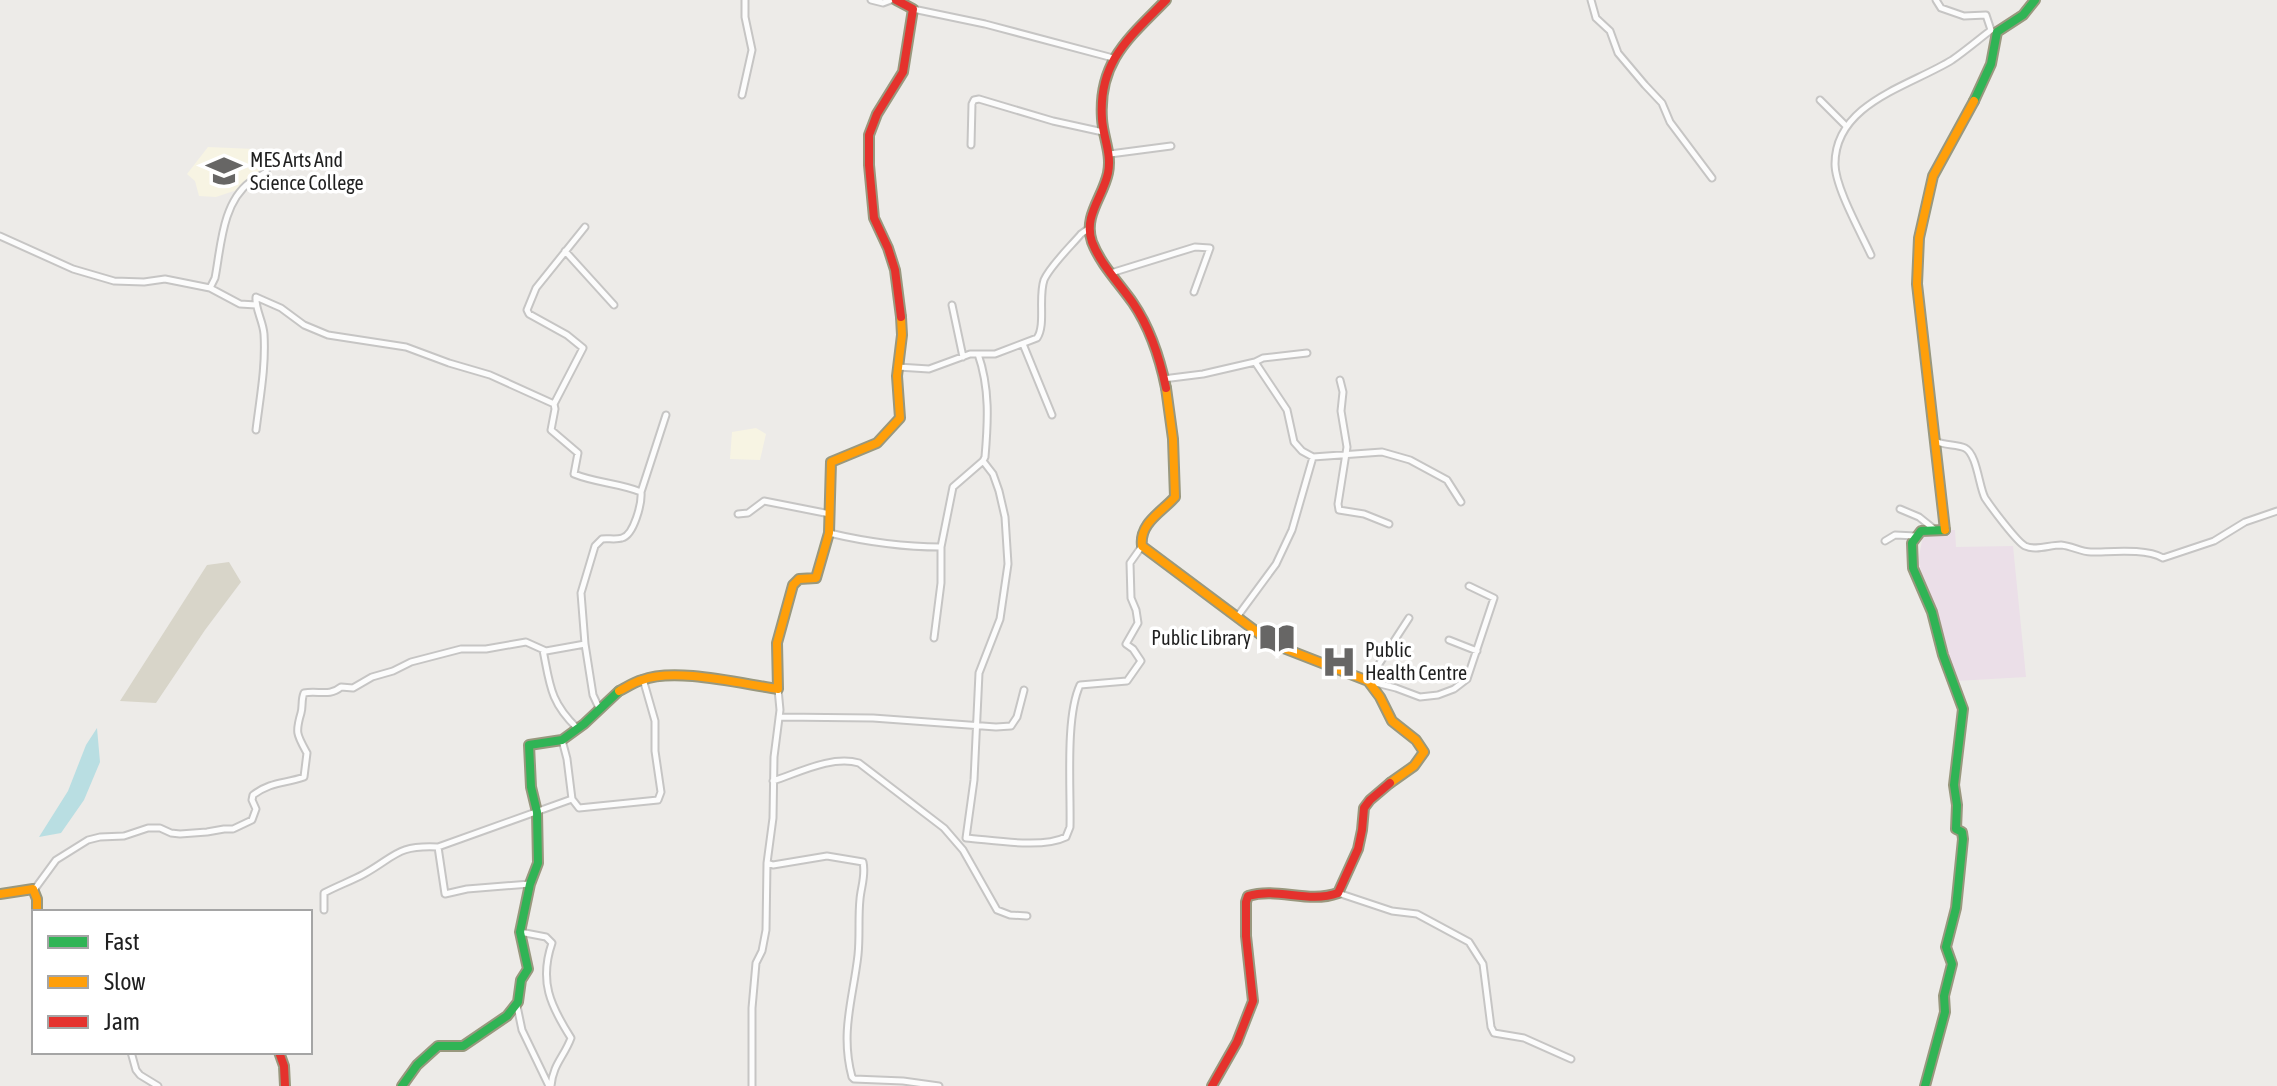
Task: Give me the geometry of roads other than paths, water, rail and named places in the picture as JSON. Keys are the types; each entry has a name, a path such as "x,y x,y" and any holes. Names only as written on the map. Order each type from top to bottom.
{"street":[{"path":"742,95 752,50 745,0"},
{"path":"871,0 883,3 893,0 913,9 985,24 1113,58"},
{"path":"954,839 1057,842 1066,837 1070,827 1070,758 1075,697 1080,685 1127,681 1141,661 1126,644 1138,623 1131,598 1130,563 1142,546 1141,538 1155,513 1175,497 1174,448 1168,402 1155,349 1140,315 1110,273 1088,229 1107,175 1110,154 1103,132 1105,78 1113,58 1166,0"},
{"path":"1591,0 1596,18 1610,31 1618,53 1662,103 1670,122 1712,178"},
{"path":"1925,1086 1945,1012 1944,996 1952,964 1946,947 1956,908 1963,839 1962,832 1956,829 1954,785 1963,709 1943,655 1932,612 1913,568 1912,543 1916,536 1921,531 1945,530 1917,284 1919,238 1933,176 1991,64 1994,31 1986,15 1964,16 1941,8 1936,0"},
{"path":"1871,255 1843,193 1835,167 1838,145 1846,126 1868,105 1953,59 2023,15 2035,0"},
{"path":"752,1086 752,1008 756,963 766,930 767,863 779,717 777,643 793,585 799,579 816,578 829,533 831,462 877,443 900,418 898,367 902,335 899,298 895,270 874,218 869,135 877,114 903,72 913,9"},
{"path":"971,145 972,104 979,99 1103,132"},
{"path":"1820,100 1846,126"},
{"path":"1110,154 1171,146"},
{"path":"210,288 215,278 228,215 235,199 248,184 266,172 267,165 260,158"},
{"path":"585,227 536,288 527,310 583,348 554,404 551,430 578,453 574,474 641,492"},
{"path":"898,367 929,369 963,357 995,354 1040,335 1040,298 1045,277 1088,229"},
{"path":"0,236 73,269 114,281 165,279 210,288 240,304 256,305"},
{"path":"1110,273 1195,247 1210,248 1194,292"},
{"path":"565,251 614,305"},
{"path":"256,430 264,370 263,325 256,297 328,335 406,347 490,375 554,404"},
{"path":"952,305 963,357"},
{"path":"1023,344 1052,415"},
{"path":"1163,379 1203,374 1263,358 1307,353"},
{"path":"934,638 941,583 941,547 953,487 983,461 988,416 985,377 978,354"},
{"path":"1255,362 1287,410 1294,442 1302,451 1313,457 1382,452 1410,460 1447,480 1461,502"},
{"path":"1340,380 1346,454 1339,510 1364,514 1389,524"},
{"path":"599,708 593,695 585,644 581,593 595,546 602,539 623,538 637,515 641,492 666,415"},
{"path":"1935,441 1968,449 1980,476 1985,498 2020,543 2030,547 2066,545 2087,553 2128,550 2163,558 2214,541 2245,522 2277,511"},
{"path":"1237,617 1276,564 1292,530 1313,457"},
{"path":"966,838 974,780 979,673 1000,619 1008,564 1005,517 999,491 993,474 983,461"},
{"path":"738,514 748,513 764,501 831,514"},
{"path":"1900,509 1919,517 1934,529"},
{"path":"829,533 905,547 941,547"},
{"path":"1885,541 1895,535 1916,536"},
{"path":"1142,546 1284,650 1420,697 1454,689 1467,679 1494,598 1469,586"},
{"path":"1368,681 1409,618"},
{"path":"1449,640 1477,651"},
{"path":"34,890 56,860 84,842 100,837 124,836 148,828 180,834 233,829 245,824 255,815 253,795 279,781 304,777 307,753 296,726 303,709 301,697 304,693 333,693 341,687 353,688 411,662 461,649 486,649 526,642 543,650 585,644"},
{"path":"543,650 552,695 577,728"},
{"path":"550,1086 522,1030 516,1009 521,980 528,969 520,932 530,884 538,863 537,812 531,787 529,745 562,740 584,724 615,693 643,679 688,677 778,689"},
{"path":"562,740 570,772 572,799 579,808 653,802 660,796 655,721 643,679"},
{"path":"1338,893 1363,832 1364,807 1383,787 1424,754 1416,740 1392,721 1368,681"},
{"path":"779,717 873,718 1011,726 1017,717 1024,690"},
{"path":"773,781 825,764 859,763 925,811 954,839 997,910 1027,916"},
{"path":"324,910 324,893 365,874 398,851 416,846 438,847 572,799"},
{"path":"145,830 148,840"},
{"path":"438,847 445,894 530,884"},
{"path":"767,863 773,865 827,856 863,862 858,946 846,1023 847,1058 852,1077 939,1086"},
{"path":"0,894 8,895 29,888 34,890"},
{"path":"34,890 37,910"},
{"path":"1212,1086 1237,1042 1253,1001 1246,902 1248,896 1267,892 1325,897 1338,893 1392,911 1417,914 1463,937 1483,964 1494,1033 1524,1038 1571,1059"},
{"path":"520,932 546,937 552,943 546,960 546,984 559,1019 571,1038 553,1070 550,1086"},
{"path":"402,1086 417,1065 438,1046 463,1046 507,1016 518,1002"},
{"path":"132,1054 140,1075 158,1086"},
{"path":"280,1054 285,1086"}],"water":[{"path":"97,728 100,762 84,800 61,833 39,837 68,791 86,745"}],"place":[{"name":"MES Arts And Science College","path":"224,171"},
{"name":"Public Library","path":"1277,638"},
{"name":"Public Health Centre","path":"1339,662"}]}
